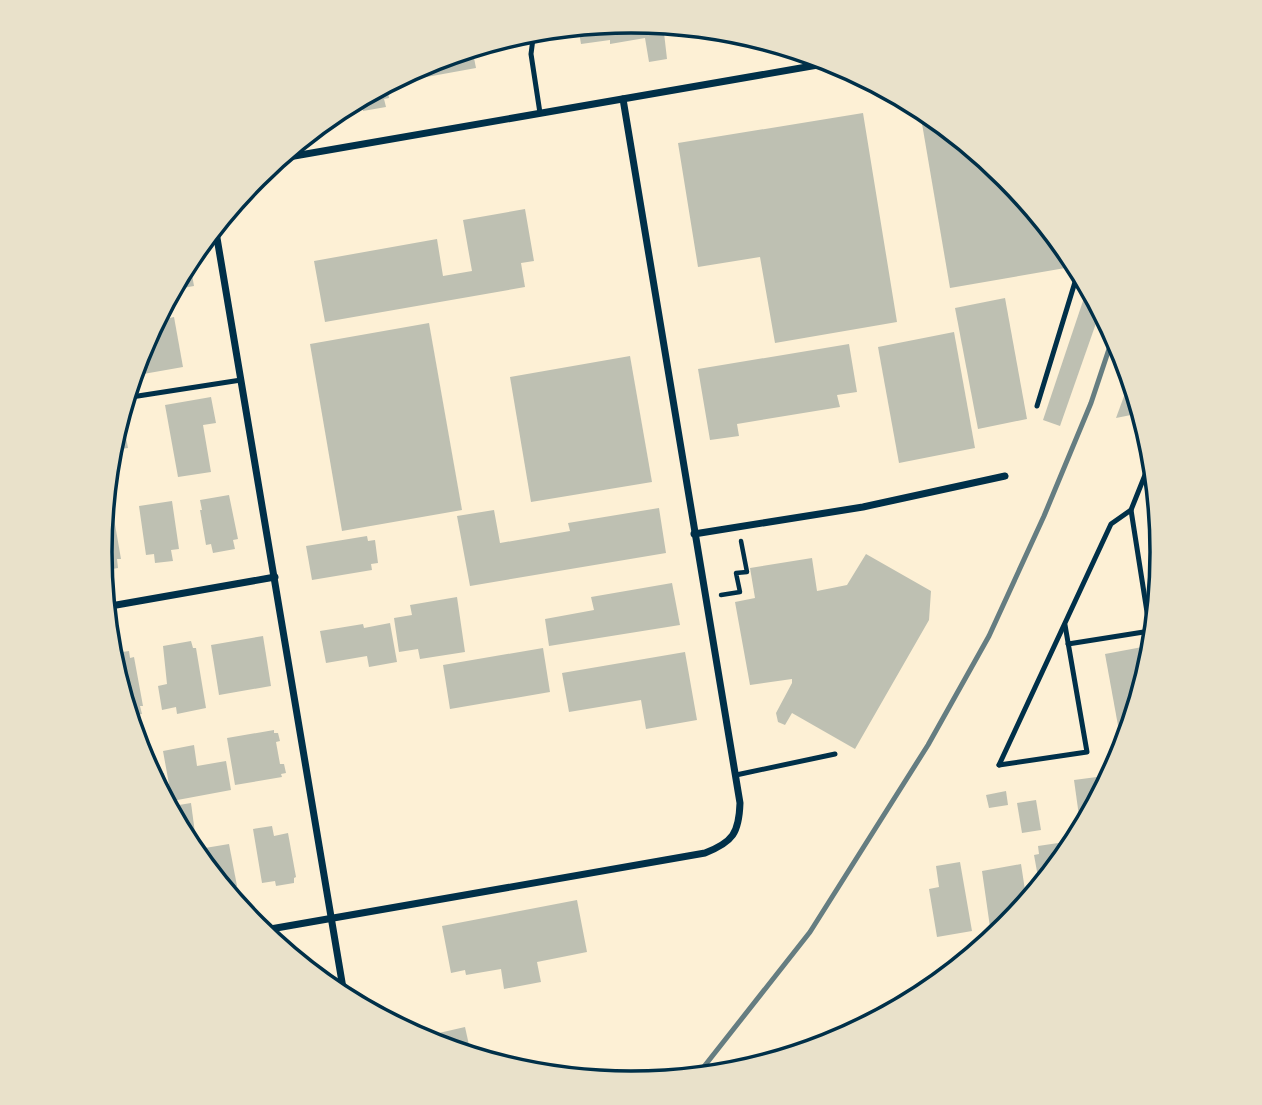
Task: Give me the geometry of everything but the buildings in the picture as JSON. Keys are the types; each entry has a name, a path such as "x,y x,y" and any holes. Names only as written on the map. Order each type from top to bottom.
{"street":[{"path":"297,155 812,66"},
{"path":"273,929 705,853 723,846 734,836 740,821 736,775 623,99"},
{"path":"217,239 343,984"},
{"path":"694,534 863,507 1005,475"},
{"path":"115,605 275,577"}],"lane":[{"path":"532,43 531,54 540,113"},
{"path":"1037,406 1075,283"},
{"path":"136,396 241,380"},
{"path":"1144,476 1131,510 1147,611"},
{"path":"1065,624 1087,752 999,765 1111,524 1131,510"},
{"path":"1068,644 1144,632"},
{"path":"736,775 835,754"}],"path":[{"path":"705,598 740,592 736,573 747,572 739,527"}],"railway":[{"path":"704,1066 810,932 928,745 989,636 1044,516 1091,403 1109,349"}]}
